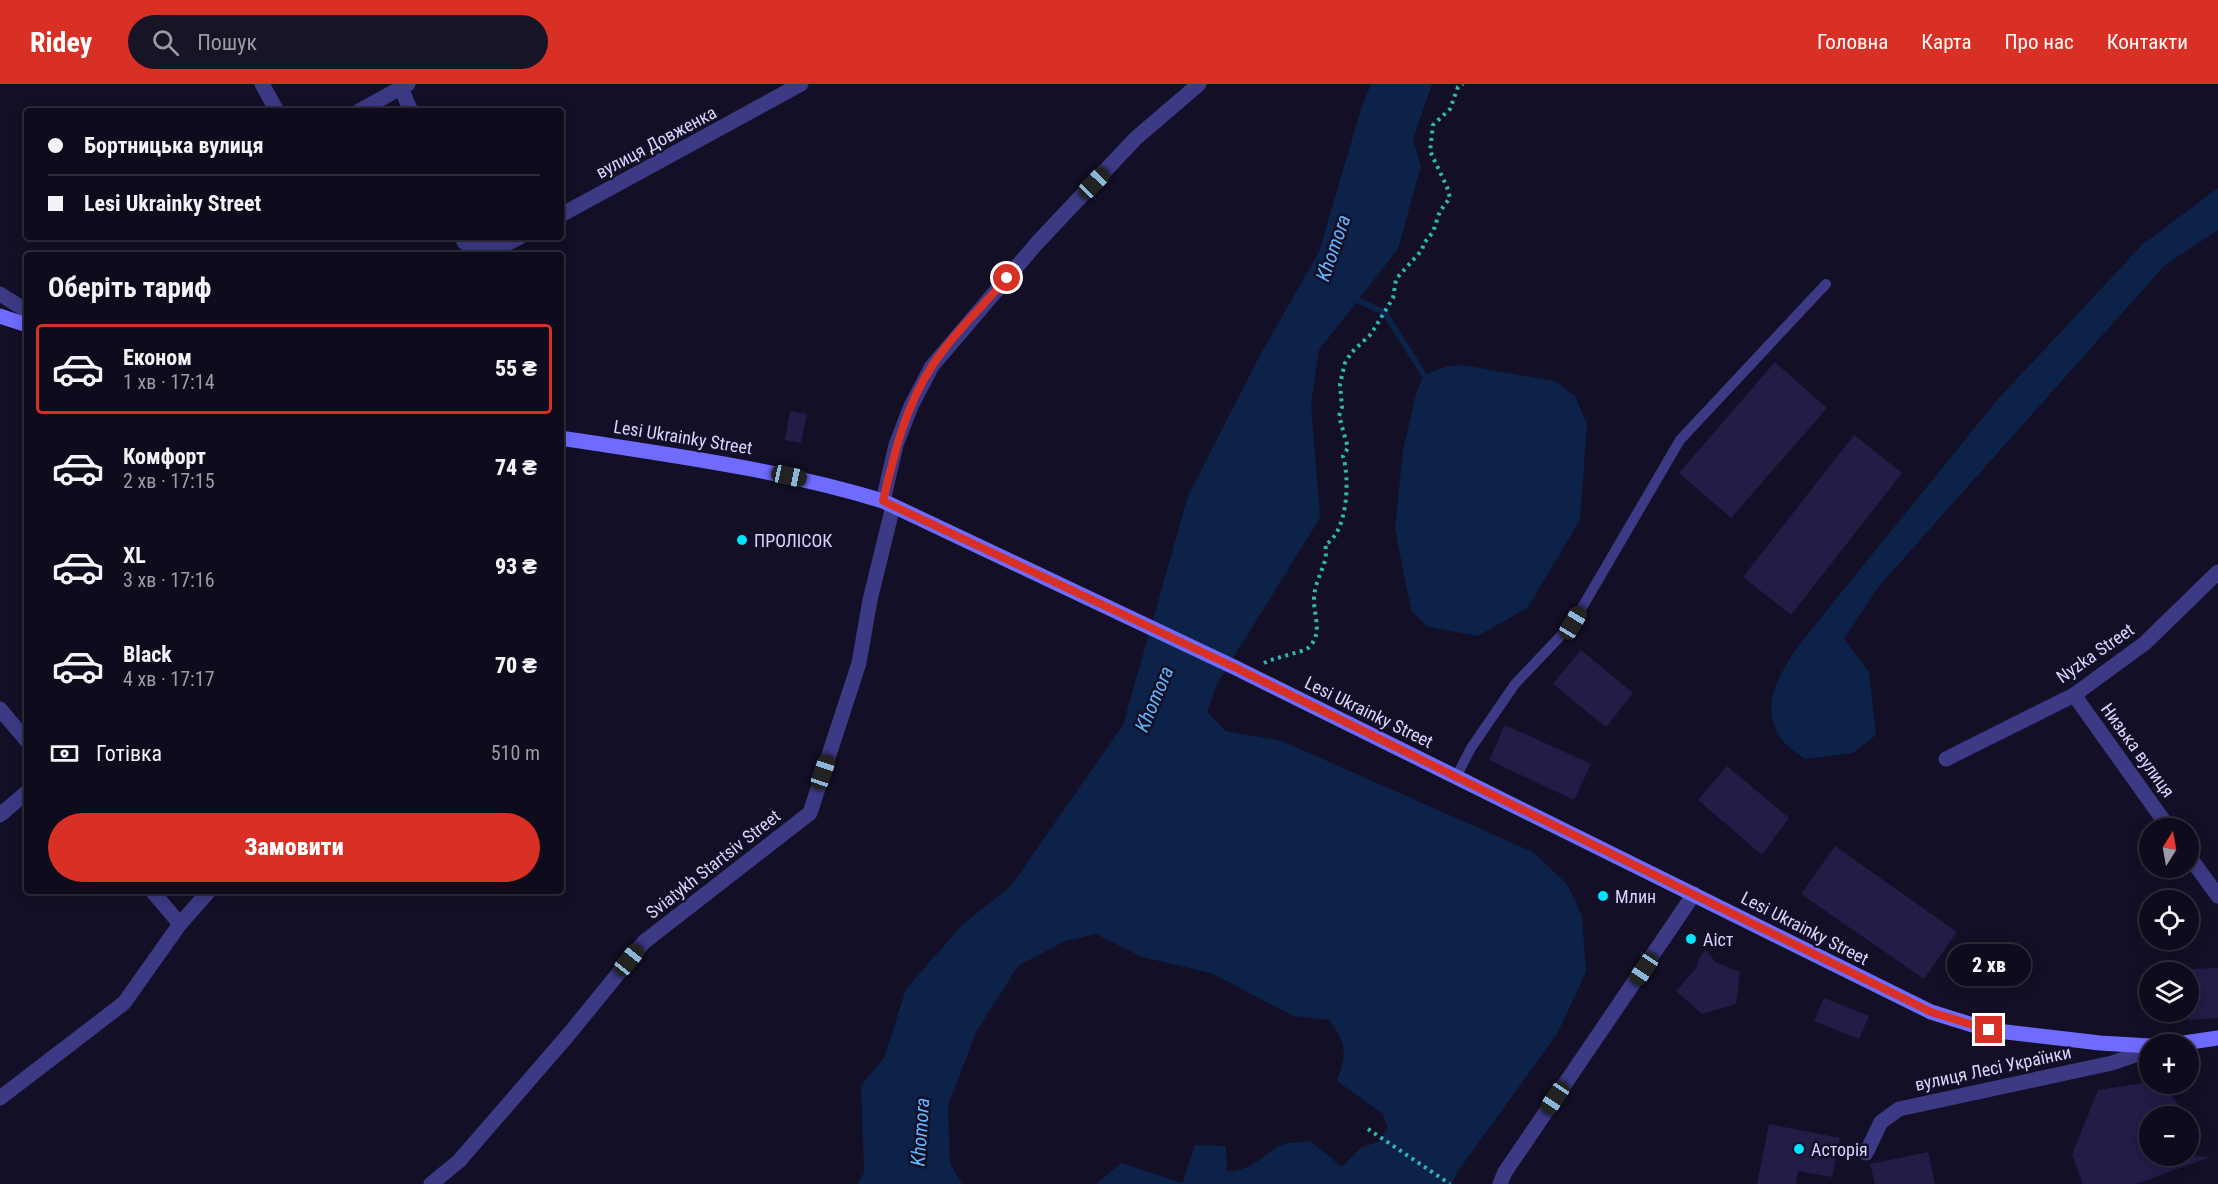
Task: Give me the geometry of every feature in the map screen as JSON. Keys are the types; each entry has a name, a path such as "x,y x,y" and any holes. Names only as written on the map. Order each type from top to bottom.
{"main road":[{"path":"0,316 24,324"},
{"name":"Lesi Ukrainky Street","path":"564,438 770,471 828,484 888,503 1236,668 1931,1012 1989,1030 2139,1045"},
{"path":"2199,1041 2218,1038"}],"street":[{"path":"262,84 275,108"},
{"name":"вулиця Довженка","path":"564,213 801,84"},
{"name":"Sviatykh Startsiv Street","path":"431,1184 459,1161 569,1034 644,942 810,813 859,663 888,503 896,445 910,406 932,366 1037,243 1121,154 1199,84"},
{"path":"364,108 404,86 410,108"},
{"path":"463,240 484,251 502,247 515,240"},
{"path":"0,294 24,309"},
{"name":"Nyzka Street","path":"1946,759 2074,695 2145,643 2218,572"},
{"name":"Низька вулиця","path":"2074,695 2162,818"},
{"path":"0,709 24,737"},
{"path":"0,815 24,795"},
{"path":"2199,870 2218,896"},
{"path":"155,894 180,924"},
{"path":"0,1098 124,1003 180,924 206,894"},
{"path":"1500,1184 1505,1172 1694,894"},
{"name":"вулиця Лесі Українки","path":"1866,1153 1881,1122 1899,1108 2112,1063 2139,1054"}],"lane":[{"path":"1456,777 1471,748 1515,684 1573,623 1680,440 1826,284"}],"path":[{"path":"1252,676 1263,664 1277,656 1307,650 1312,643 1318,624 1313,600 1320,568 1325,563 1328,553 1325,545 1331,541 1346,511 1346,465 1343,456 1348,448 1339,416 1342,407 1340,384 1351,352 1371,334 1392,298 1396,279 1422,250 1424,243 1433,232 1440,211 1450,198 1448,187 1430,151 1433,125 1450,109 1458,87 1463,84"},
{"path":"1368,1129 1450,1184"}],"water":[{"name":"Khomora","path":"1371,84 1432,84 1413,140 1421,166 1398,249 1319,350 1311,404 1320,518 1218,682 1207,712 1226,731 1282,741 1533,852 1567,884 1582,916 1586,972 1557,1034 1458,1171 1452,1184 1096,1184 1121,1163 1182,1183 1195,1145 1226,1146 1227,1171 1245,1168 1285,1144 1310,1141 1342,1167 1361,1147 1379,1142 1388,1128 1383,1114 1337,1081 1344,1049 1329,1020 1293,1016 1211,973 1142,957 1096,934 1065,941 1018,966 976,1032 948,1106 950,1164 962,1184 857,1184 864,1173 861,1085 884,1058 906,989 963,924 1010,887 1123,725 1188,496 1259,357 1319,252 1361,109"},
{"path":"2218,188 2218,230 2165,265 1880,585 1844,639 1869,672 1876,735 1853,753 1805,759 1791,749 1782,740 1771,713 1774,690 1798,646 1998,399 2142,245"},
{"path":"1463,365 1554,381 1575,396 1587,424 1580,520 1528,607 1478,636 1428,627 1412,612 1395,528 1403,451 1416,393 1424,375 1448,366"}],"building":[{"path":"1775,362 1827,408 1731,518 1679,473"},
{"path":"790,411 807,414 801,443 785,440"},
{"path":"1854,435 1902,473 1791,615 1743,577"},
{"path":"1581,650 1633,693 1606,727 1553,684"},
{"path":"1505,725 1591,764 1574,800 1489,760"},
{"path":"1727,766 1789,818 1762,855 1698,800"},
{"path":"1835,846 1957,932 1924,979 1801,894"},
{"path":"1706,949 1715,962 1740,972 1736,1004 1702,1014 1676,991 1697,967 1698,960"},
{"path":"2218,968 2218,1018 2199,1019 2199,969"},
{"path":"1824,998 1869,1016 1859,1039 1814,1021"},
{"path":"2139,1084 2139,1094 2171,1094 2179,1106 2139,1106 2139,1166 2186,1166 2136,1184 2083,1184 2072,1155 2098,1090"},
{"path":"1769,1124 1840,1138 1832,1177 1798,1171 1796,1184 1757,1184"},
{"path":"1928,1152 1935,1184 1875,1184 1870,1164"},
{"path":"2199,1157 2211,1157 2199,1161"}],"waterway":[{"path":"1351,297 1385,313 1424,375"}],"place":[{"name":"ПРОЛІСОК","path":"742,540"},
{"name":"Млин","path":"1603,896"},
{"name":"Аіст","path":"1691,939"},
{"name":"Асторія","path":"1799,1149"}],"route":[{"path":"1007,278 932,366 910,406 896,445 883,501 1236,668 1931,1012 1989,1030"}]}
